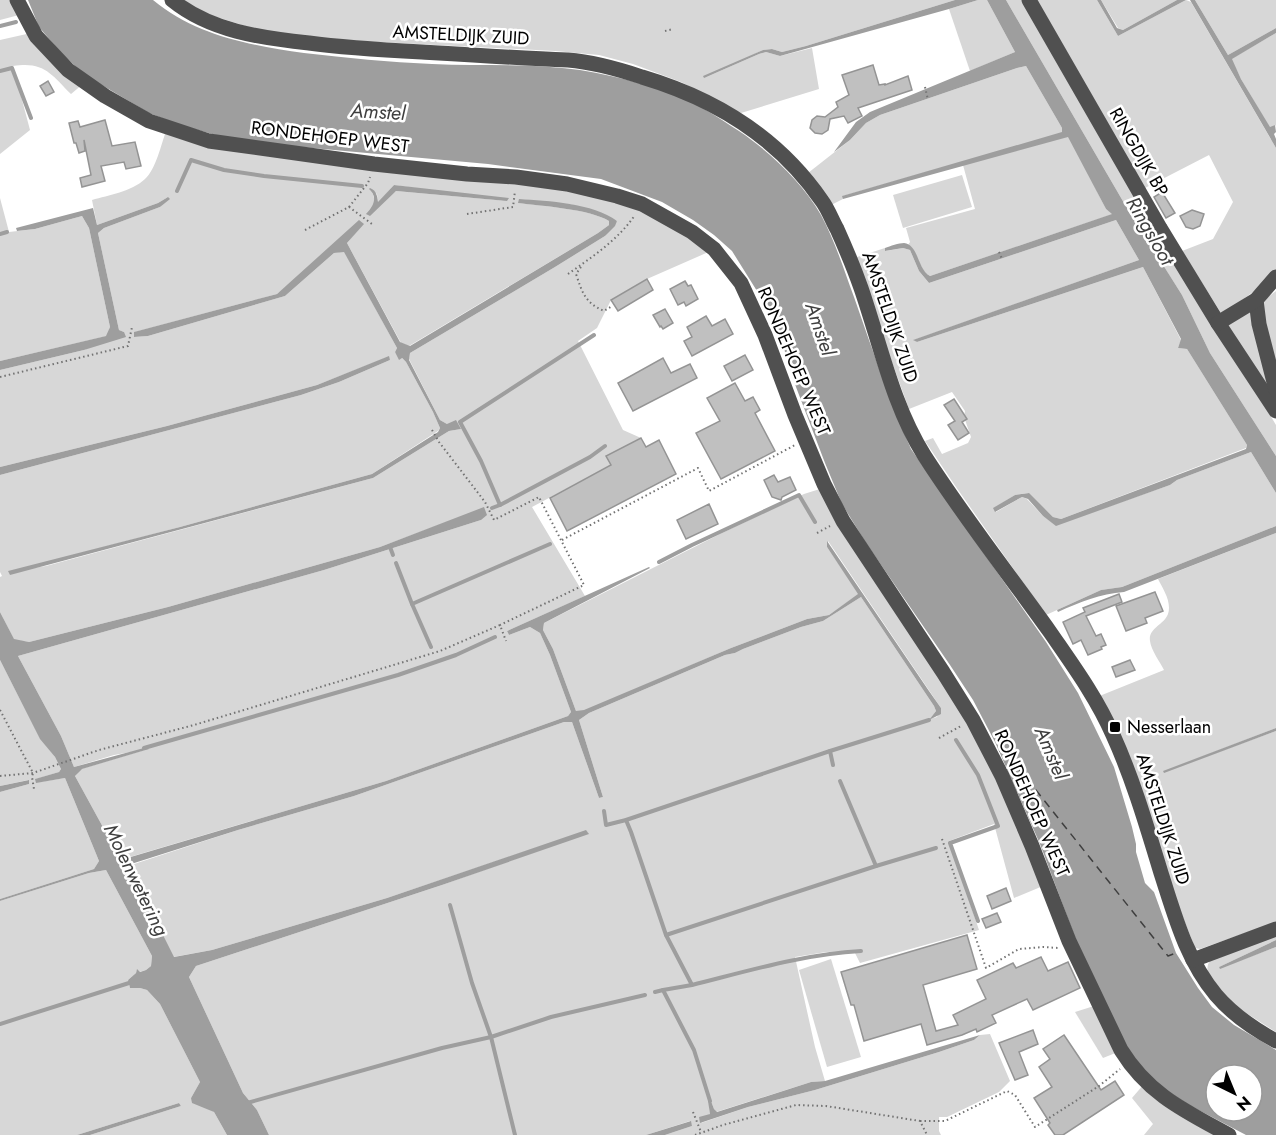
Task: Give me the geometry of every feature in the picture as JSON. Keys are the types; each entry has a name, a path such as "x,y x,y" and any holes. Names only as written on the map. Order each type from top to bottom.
{"street":[{"name":"RONDEHOEP WEST","path":"17,0 36,36 68,70 105,96 149,121 209,141 374,164 567,184 642,204 692,232 714,249 741,283 765,335 824,484 843,520 944,672 973,720 1013,799 1073,950 1121,1050 1154,1090 1171,1103 1229,1135"},
{"name":"AMSTELDIJK ZUID","path":"171,0 197,17 218,26 270,38 389,51 568,60 606,66 684,91 713,105 759,133 789,161 825,204 847,251 912,434 964,513 1072,664 1111,730 1128,771 1173,914 1193,960 1217,997 1225,1005 1240,1018 1276,1041"},
{"name":"RINGDIJK BP","path":"1029,0 1160,228 1276,411"},
{"path":"1218,322 1256,300 1276,277"},
{"path":"1256,300 1258,324 1276,390"},
{"path":"1193,960 1276,929"}],"path":[{"path":"665,31 673,29"},
{"path":"925,87 928,100"},
{"path":"305,230 350,207 368,183 374,164"},
{"path":"467,214 513,207 516,177"},
{"path":"567,274 615,238 628,225 642,204"},
{"path":"350,207 372,224"},
{"path":"999,252 1002,259"},
{"path":"582,264 576,274 582,294 595,307 604,311 612,306"},
{"path":"0,378 128,346 132,327"},
{"path":"0,776 33,773 99,750 194,725 440,651 584,585 539,497 494,520 485,502 432,430"},
{"path":"562,540 698,468 709,491 806,440"},
{"path":"500,625 506,641"},
{"path":"0,710 33,773 34,789"},
{"path":"939,738 973,720"},
{"path":"942,839 986,968 1019,949 1043,947 1073,950"},
{"path":"695,1135 796,1105 826,1106 920,1121 945,1121 1007,1091 1015,1095 1035,1127 1099,1086 1129,1062"},
{"path":"693,1112 701,1133"},
{"path":"920,1121 927,1135"}],"shaded area":[{"path":"0,0 11,0 19,15 0,20"},
{"path":"181,0 955,0 806,46 782,52 772,49 763,50 704,78 766,52 780,56 812,48 819,89 741,113 681,82 633,64 599,55 339,40 265,32 210,15"},
{"path":"978,0 987,0 1015,52 970,71 949,9"},
{"path":"1006,0 1024,0 1138,196 1124,203"},
{"path":"1037,0 1097,0 1118,36 1186,0 1191,2 1276,148 1276,273 1236,304 1221,313 1182,251 1213,239 1233,202 1209,155 1145,188"},
{"path":"1101,0 1177,0 1123,30 1118,28"},
{"path":"1195,0 1276,0 1276,28 1228,55"},
{"path":"31,33 83,84 71,94 52,75 40,67 13,66 30,130 0,154 0,40"},
{"path":"1276,33 1276,126 1270,128 1231,59"},
{"path":"1026,66 1062,128 1062,133 843,196 843,199 831,205 808,173 850,140 866,123 880,115"},
{"path":"166,131 481,172 649,208 713,250 647,279 611,300 597,328 578,341 623,430 641,438 611,465 532,507 585,596 507,631 509,635 530,627 540,633 571,712 568,716 386,781 123,859 116,851 75,776 81,769 148,749 114,755 74,767 61,736 18,656 324,570 481,520 484,508 380,547 168,607 29,642 14,640 0,612 0,577 2,576 0,572 0,475 301,395 339,382 390,360 388,357 317,385 167,426 0,467 0,370 84,350 124,332 119,330 98,233 104,228 160,207 168,197 158,203 97,225 92,200 127,190 145,179 155,163","holes":["394,185 508,201 396,191 372,208 375,202 372,191 377,194 378,203","518,203 570,204 617,221 605,236 410,353 409,359 440,420 461,429 449,431 373,478 46,566 9,572 372,474 438,431 440,428 433,412 406,362 395,352 397,348 344,251 334,253 285,296 148,336 134,337 135,332 277,294 363,224 347,243 401,343 409,346 609,225 609,221 590,214"]},
{"path":"1069,136 1106,209 1113,214 930,276 926,273 915,252 908,245 910,242 906,228 975,209 963,165"},
{"path":"962,175 972,207 903,228 893,195"},
{"path":"0,198 9,232 35,229 82,216 89,228 110,327 107,336 0,361"},
{"path":"1116,220 1139,260 914,340 917,342 1143,267 1181,340 1178,348 1187,349 1247,445 1246,448 1061,519 1053,517 1028,493 1015,495 994,508 996,512 1022,497 1056,525 1170,485 1177,480 1251,452 1276,493 1276,526 1122,587 1101,590 1046,615 925,441 933,438 942,454 968,443 971,437 964,417 965,411 952,392 909,409 854,258 885,248 886,251 903,248 910,250 919,271 929,283"},
{"path":"1174,256 1276,425 1276,456 1210,353 1182,295 1161,262"},
{"path":"1276,291 1276,383 1261,307"},
{"path":"1251,306 1273,403 1226,322"},
{"path":"823,488 940,673 999,779 1043,886 1014,898 994,824 949,841 979,930 860,963 854,951 826,952 795,957 825,1081 811,1082 716,1112 709,1101 710,1114 701,1123 748,1107 815,1090 939,1052 974,1040 980,1035 990,1034 1010,1081 999,1092 947,1117 939,1117 941,1135 665,1135 692,1126 690,1121 646,1135 269,1135 257,1110 243,1093 189,977 196,966 442,885 588,833 586,831 387,898 212,950 173,957 128,866 238,830 354,796 564,722 572,722 599,798 603,797 579,720 589,713 725,655 823,621 861,597 934,706 936,711 930,719 937,717 941,708 828,541 827,547 859,594 829,615 807,619 731,648 584,711 576,711 553,649 543,630 544,623 722,533 804,494"},
{"path":"1276,533 1276,728 1163,772 1276,731 1276,922 1200,949 1195,948 1097,697 1164,670 1150,641 1151,633 1166,618 1169,609 1158,579"},
{"path":"0,660 40,738 61,769 59,772 36,779 39,782 65,778 99,861 94,869 0,899 0,792 29,784 28,780 0,786"},
{"path":"106,870 152,956 151,966 139,972 137,970 128,980 130,988 147,990 160,1004 200,1082 191,1098 214,1112 227,1135 90,1135 181,1106 179,1103 77,1135 0,1135 0,901 89,873"},
{"path":"1276,934 1276,940 1219,967 1276,947 1276,1032 1235,1006 1208,974 1207,968 1211,960"},
{"path":"831,959 861,1057 827,1067 799,970"},
{"path":"1094,1006 1118,1052 1103,1058 1075,1012"},
{"path":"1144,1084 1224,1135 1144,1135 1153,1124 1132,1098"}],"water":[{"name":"Amstel","path":"28,0 153,0 187,22 205,30 224,37 284,50 400,62 565,68 611,76 688,100 739,131 774,158 805,191 826,225 911,449 1046,642 1078,693 1114,767 1132,827 1145,883 1154,892 1176,953 1212,1007 1234,1025 1276,1050 1276,1135 1246,1135 1223,1123 1264,1123 1264,1063 1204,1063 1204,1113 1161,1087 1139,1066 1125,1046 1085,964 1040,844 995,742 973,700 842,504 796,387 775,320 732,251 693,220 662,202 601,179 488,164 301,147 223,137 180,125 149,113 85,75 62,54 39,27"},
{"path":"955,0 978,0 780,56 766,52 704,78 703,76 763,50 772,49 782,52 806,46"},
{"path":"987,0 1006,0 1124,203 1182,295 1210,353 1276,456 1276,493 1251,452 1177,480 1170,485 1056,526 1043,516 1028,499 1022,497 995,512 993,508 1015,495 1029,493 1053,517 1061,519 1246,449 1247,445 1187,349 1178,348 1181,339 1143,267 917,342 913,340 1139,260 1116,220 929,283 919,271 910,250 903,248 885,251 885,248 897,244 909,245 930,276 1112,214 1106,209 1068,137 843,199 842,196 1062,132 1062,128 1026,66 880,115 866,123 850,140 834,152 856,122 870,112 1015,52"},
{"path":"1097,0 1101,0 1117,28 1123,30 1177,0 1186,0 1118,36"},
{"path":"1190,0 1195,0 1228,55 1276,28 1276,33 1232,59 1241,79 1270,127 1275,125 1276,148"},
{"path":"394,185 509,198 507,201 396,191 370,216 366,214 374,201 369,189 375,192 378,202"},
{"path":"168,197 170,199 160,207 104,228 98,233 119,330 124,332 126,337 84,350 0,370 0,361 106,336 110,327 89,228 82,216 35,229 17,231 16,228 93,208 97,225 158,203"},
{"path":"519,199 583,207 596,210 617,221 605,236 410,353 409,360 440,420 447,424 456,420 461,429 449,431 373,478 10,575 8,571 372,474 438,432 440,428 433,412 406,362 402,358 399,360 395,352 397,348 344,252 334,253 285,296 148,336 134,337 134,332 277,294 359,220 364,224 347,243 400,342 410,346 609,225 609,221 601,217 565,209 518,203"},
{"path":"389,356 390,360 339,382 301,395 0,475 0,467 167,426 317,385"},
{"path":"484,507 487,515 481,520 324,570 18,656 61,736 74,767 144,748 149,749 82,769 75,776 116,851 124,859 386,781 568,716 571,712 540,633 530,627 509,635 507,631 649,567 544,623 543,630 553,649 576,711 584,710 731,648 807,619 829,615 858,594 827,547 827,541 941,708 941,714 929,720 936,711 934,706 861,597 823,621 725,655 589,713 579,720 603,797 599,798 572,722 564,722 354,796 128,865 174,957 212,950 387,898 586,830 589,834 196,966 189,977 243,1093 257,1110 269,1135 227,1135 214,1112 192,1103 191,1098 200,1082 160,1004 147,990 130,988 128,980 137,969 140,972 151,966 152,956 106,870 89,873 0,901 0,899 94,869 99,861 65,778 36,783 35,779 59,772 61,769 55,757 40,739 0,660 0,612 14,639 29,642 168,607 380,547"},
{"path":"1276,526 1276,533 1124,592 1098,597 1058,612 1057,610 1101,590 1122,587"},
{"path":"1276,728 1276,731 1164,773 1163,771"},
{"path":"29,780 29,784 0,792 0,786"},
{"path":"1276,940 1276,947 1220,969 1219,967"},
{"path":"980,1035 974,1040 939,1052 700,1123 699,1117 710,1114 708,1101 711,1101 717,1112 811,1082 825,1081"},
{"path":"179,1103 181,1106 90,1135 77,1135"},
{"path":"691,1121 692,1126 665,1135 646,1135"}],"building":[{"path":"873,65 879,85 908,76 912,90 858,108 862,116 848,123 844,116 830,119 828,130 822,134 815,133 810,128 812,120 817,116 825,117 838,107 836,102 849,95 842,75"},
{"path":"48,81 54,92 46,96 40,86"},
{"path":"105,120 112,146 135,142 141,166 126,169 124,162 101,166 105,181 82,187 80,178 91,175 84,140 85,151 79,153 69,123 78,121 80,127"},
{"path":"1162,192 1175,213 1166,218 1154,197"},
{"path":"1192,210 1204,214 1200,226 1193,229 1186,227 1180,216"},
{"path":"647,279 653,290 618,311 611,300"},
{"path":"685,281 688,286 691,285 698,299 686,306 684,302 678,305 670,289"},
{"path":"665,309 673,323 663,329 653,315"},
{"path":"706,316 712,326 725,319 733,334 692,356 684,341 692,337 687,327"},
{"path":"745,355 753,370 732,381 724,366"},
{"path":"663,358 671,373 690,364 697,378 633,411 618,383"},
{"path":"735,383 745,401 753,397 760,410 755,413 775,451 721,479 696,433 720,421 707,398"},
{"path":"954,399 967,419 962,422 969,433 958,440 948,425 955,421 944,405"},
{"path":"641,438 646,447 659,440 676,474 567,531 550,498 611,465 606,456"},
{"path":"774,475 778,482 790,477 796,490 782,497 781,500 772,497 764,480"},
{"path":"709,504 718,524 686,539 677,520"},
{"path":"1155,592 1163,611 1145,618 1147,623 1126,631 1116,606"},
{"path":"1119,594 1122,602 1086,616 1096,636 1101,634 1106,645 1088,655 1081,640 1073,644 1063,622 1085,612 1083,608"},
{"path":"1130,660 1135,670 1116,677 1112,667"},
{"path":"1006,888 1011,901 992,909 987,896"},
{"path":"997,913 1001,922 986,928 982,919"},
{"path":"967,935 977,969 923,985 936,1031 958,1025 953,1015 986,999 977,980 1013,963 1016,968 1041,957 1048,971 1068,962 1080,988 1033,1010 1027,999 992,1015 996,1023 977,1032 976,1029 927,1045 921,1024 864,1041 854,1005 851,1005 841,972"},
{"path":"1033,1030 1038,1044 1019,1052 1028,1075 1015,1080 999,1043"},
{"path":"1064,1035 1101,1090 1115,1081 1124,1095 1063,1135 1055,1135 1034,1098 1052,1087 1039,1067 1050,1059 1043,1049"}],"waterway":[{"path":"0,26 16,22"},
{"path":"0,71 12,68 31,118"},
{"path":"177,191 191,160 224,170 362,186"},
{"path":"0,234 7,232"},
{"path":"594,335 460,422 481,461 500,505 590,457 605,446"},
{"path":"659,562 799,495 815,522"},
{"path":"492,508 500,505"},
{"path":"431,647 412,604 550,544"},
{"path":"390,547 393,555"},
{"path":"396,563 412,604"},
{"path":"144,748 398,675 456,655 495,637"},
{"path":"833,765 830,751 929,720"},
{"path":"956,740 978,775 998,826 950,843 978,921"},
{"path":"604,811 606,825 626,820 830,751"},
{"path":"840,781 876,866 936,848"},
{"path":"626,820 666,935 692,985 663,990"},
{"path":"666,935 876,866"},
{"path":"450,905 472,983 491,1037 515,1135"},
{"path":"692,985 797,959 861,951"},
{"path":"0,1024 129,983"},
{"path":"655,992 663,990 694,1050 710,1101"},
{"path":"247,1103 442,1048 491,1037 551,1017 645,995"}],"ferry route":[{"path":"999,751 1004,750 1168,956 1176,953"}],"place":[{"name":"Nesserlaan","path":"1115,727"}],"water label":[{"name":"Ringsloot","path":"1150,231"},
{"name":"Molenwetering","path":"136,880"}]}
